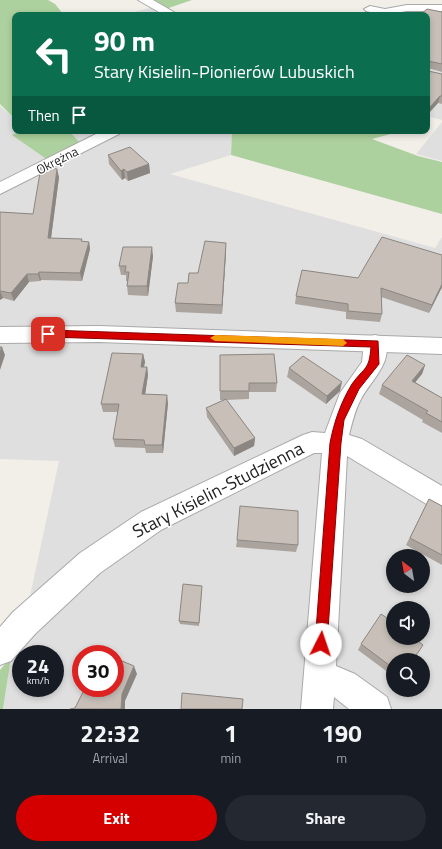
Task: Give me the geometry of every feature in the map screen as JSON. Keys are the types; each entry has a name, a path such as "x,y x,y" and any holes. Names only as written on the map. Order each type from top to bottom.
{"street":[{"path":"144,0 167,12"},
{"path":"391,0 366,11 385,12 407,8 442,8"},
{"name":"Okrężna","path":"0,189 108,134"},
{"path":"0,335 99,334 442,346"},
{"path":"317,709 335,443 339,420 356,387 374,364 375,343"},
{"name":"Stary Kisielin-Studzienna","path":"0,650 24,623 90,563 151,521 312,442 335,443 353,446 442,500"},
{"path":"319,675 344,685 375,709"}],"shaded area":[{"path":"157,6 166,12 134,12"},
{"path":"430,14 442,15 442,120 430,117"},
{"path":"0,106 12,116 12,134 15,134 13,135 86,149 72,134 232,134 231,155 170,174 435,248 442,237 442,709 3,709 12,649 12,697 64,697 64,645 13,645 17,615 30,596 59,461 0,459"},
{"path":"442,122 442,161 416,154"}],"green space":[{"path":"0,0 48,0 55,4 62,12 12,12 12,116 0,104"},
{"path":"149,0 192,0 163,10"},
{"path":"72,134 86,149 55,165 12,135"},
{"path":"232,134 391,134 372,139 418,156 442,162 442,214 231,155"},
{"path":"11,657 3,709 0,709 0,670"}],"building":[{"path":"427,9 442,12 442,64 430,61 430,12 424,12"},
{"path":"430,71 442,74 442,96 440,96 430,107"},
{"path":"130,147 149,164 127,172 124,169 121,171 108,155"},
{"path":"41,167 57,169 48,238 82,239 81,241 89,242 80,273 39,272 38,274 27,274 11,293 0,291 0,212 33,214"},
{"path":"382,237 442,255 442,284 432,305 381,288 382,314 348,311 348,304 296,296 302,270 358,278"},
{"path":"205,241 226,243 222,305 175,303 178,283 188,283 189,273 198,273"},
{"path":"123,247 152,247 147,286 127,286 129,272 125,272 126,266 119,266"},
{"path":"112,353 143,354 141,367 147,367 142,394 167,395 162,445 145,445 144,440 113,439 119,404 101,404"},
{"path":"274,354 277,383 249,383 249,391 220,391 220,355"},
{"path":"407,355 425,365 412,381 442,398 442,422 426,413 428,411 382,385"},
{"path":"303,356 342,382 327,396 289,368"},
{"path":"226,399 255,438 234,448 206,408"},
{"path":"429,499 442,506 442,555 410,538"},
{"path":"240,506 298,511 298,545 237,540"},
{"path":"183,584 202,586 199,623 179,621"},
{"path":"381,614 386,617 386,645 423,645 418,653 386,653 386,663 361,644"},
{"path":"124,662 134,666 124,689"},
{"path":"182,693 243,699 242,709 181,709"},
{"path":"80,697 122,697 121,709 70,709 75,708"}],"slow traffic":[{"path":"215,338 343,343"}],"route":[{"path":"48,334 99,334 375,343 376,353 374,364 356,387 339,420 335,443 321,644"}]}
